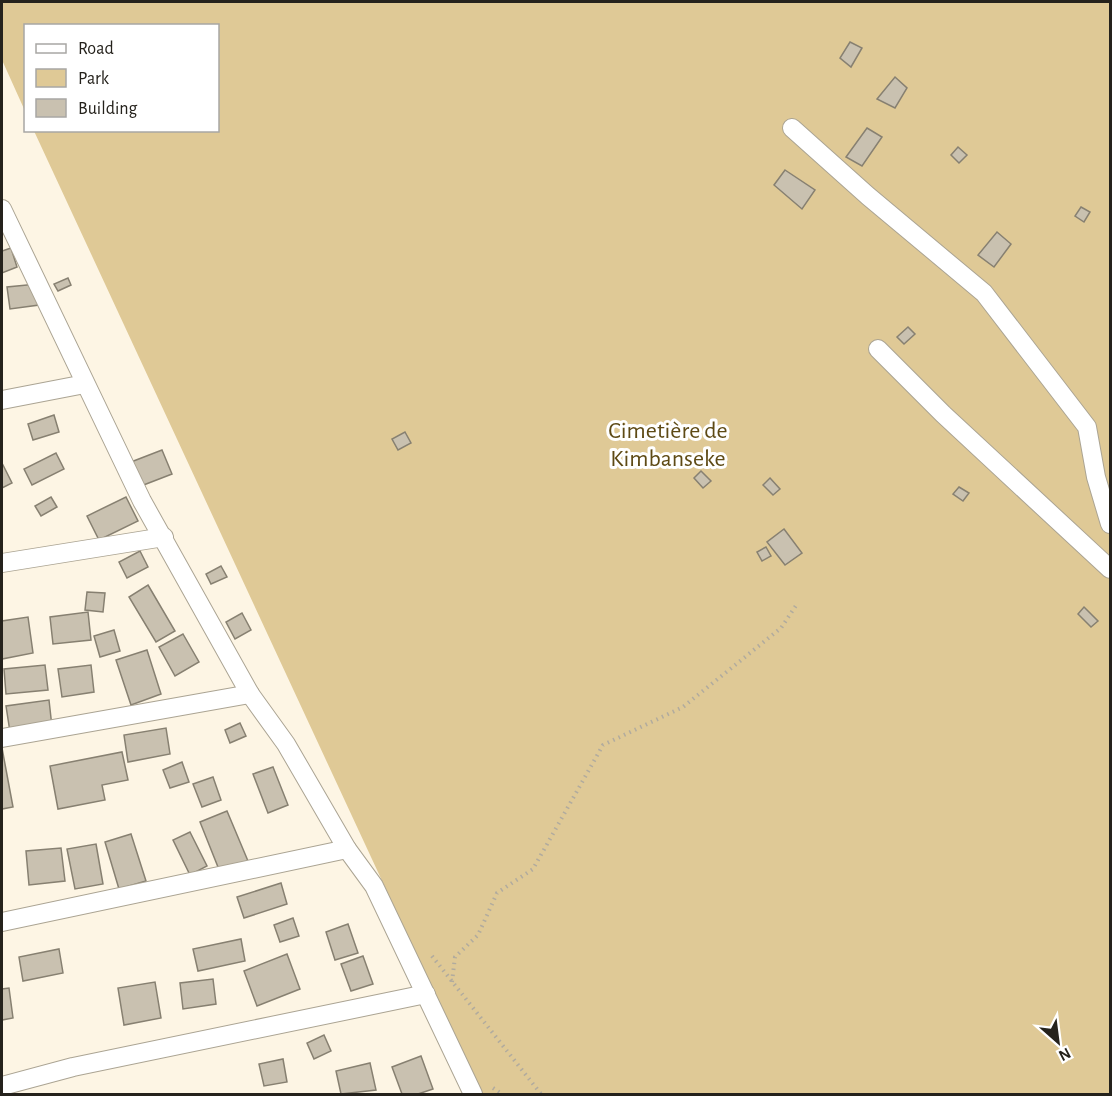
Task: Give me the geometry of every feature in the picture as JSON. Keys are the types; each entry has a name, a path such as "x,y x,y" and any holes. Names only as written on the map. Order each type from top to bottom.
{"street":[{"path":"792,128 868,196 984,293 1087,428 1096,477 1110,524"},
{"path":"2,209 7,232 142,501 250,694 286,744 347,849 374,886 473,1095"},
{"path":"878,349 943,414 1110,569"},
{"path":"2,400 85,384"},
{"path":"2,563 164,537"},
{"path":"2,738 250,694"},
{"path":"2,922 347,849"},
{"path":"2,1086 73,1067 426,994"}],"path":[{"path":"452,982 455,957 478,935 497,893 533,869 603,745 683,707 781,628 797,604"},
{"path":"424,947 541,1095"}],"green space":[{"name":"Cimetière de Kimbanseke","path":"2,2 1110,2 1110,1094 481,1094 34,132 219,132 219,24 24,24 24,109 2,60"}],"building":[{"path":"850,42 862,48 851,67 840,58"},
{"path":"895,77 907,88 895,108 877,99"},
{"path":"867,128 882,137 862,166 846,157"},
{"path":"958,147 967,155 959,163 951,155"},
{"path":"785,170 815,190 802,209 774,185"},
{"path":"1081,207 1090,212 1084,222 1075,216"},
{"path":"997,232 1011,244 994,267 978,255"},
{"path":"11,248 17,267 2,273 2,251"},
{"path":"68,278 71,285 58,291 54,284"},
{"path":"37,284 39,305 10,309 7,287"},
{"path":"908,327 915,334 904,344 897,337"},
{"path":"54,415 59,432 33,440 28,424"},
{"path":"405,432 411,443 398,450 392,439"},
{"path":"162,450 172,474 141,486 131,462"},
{"path":"56,453 64,469 32,485 24,469"},
{"path":"2,466 12,483 2,488"},
{"path":"701,471 711,481 703,488 694,478"},
{"path":"770,478 780,489 773,495 763,485"},
{"path":"959,487 969,493 963,501 953,494"},
{"path":"51,497 57,507 41,516 35,506"},
{"path":"126,497 138,521 99,540 87,516"},
{"path":"784,529 802,553 785,565 767,542"},
{"path":"766,547 771,556 762,561 757,552"},
{"path":"140,551 148,567 127,578 119,562"},
{"path":"221,566 227,577 211,584 206,574"},
{"path":"148,585 175,631 156,642 129,597"},
{"path":"87,592 105,593 103,612 85,610"},
{"path":"1084,607 1098,621 1091,627 1078,614"},
{"path":"88,612 91,640 53,644 50,617"},
{"path":"242,613 251,630 235,639 226,622"},
{"path":"28,617 33,653 2,659 2,621"},
{"path":"114,630 120,651 100,657 94,636"},
{"path":"183,634 199,662 175,676 159,647"},
{"path":"147,650 161,694 131,705 116,660"},
{"path":"45,665 48,690 6,694 4,669"},
{"path":"91,665 94,692 62,697 58,669"},
{"path":"49,700 52,727 10,732 6,706"},
{"path":"240,723 246,736 230,743 225,730"},
{"path":"166,728 170,754 128,762 124,735"},
{"path":"2,748 13,807 2,809"},
{"path":"122,752 128,780 102,785 105,800 58,809 50,766"},
{"path":"182,762 189,782 170,788 163,770"},
{"path":"273,767 288,805 268,813 253,774"},
{"path":"213,777 221,800 202,807 193,784"},
{"path":"227,811 248,861 220,872 200,822"},
{"path":"190,832 207,866 190,875 173,840"},
{"path":"131,834 146,881 119,889 105,842"},
{"path":"96,844 103,884 75,889 67,849"},
{"path":"61,848 65,881 29,885 26,851"},
{"path":"281,883 287,904 244,918 237,897"},
{"path":"293,918 299,936 280,942 274,925"},
{"path":"348,924 358,953 335,960 326,932"},
{"path":"241,939 245,961 198,971 193,949"},
{"path":"59,949 63,973 23,981 19,957"},
{"path":"287,954 300,989 257,1006 244,971"},
{"path":"363,956 373,984 351,991 341,964"},
{"path":"213,979 216,1004 183,1009 180,983"},
{"path":"155,982 161,1018 124,1025 118,988"},
{"path":"9,988 13,1018 2,1020 2,989"},
{"path":"324,1035 331,1051 314,1059 307,1043"},
{"path":"421,1056 433,1089 418,1094 402,1094 392,1067"},
{"path":"283,1059 287,1082 264,1086 259,1064"},
{"path":"370,1063 376,1090 341,1094 336,1071"}]}
